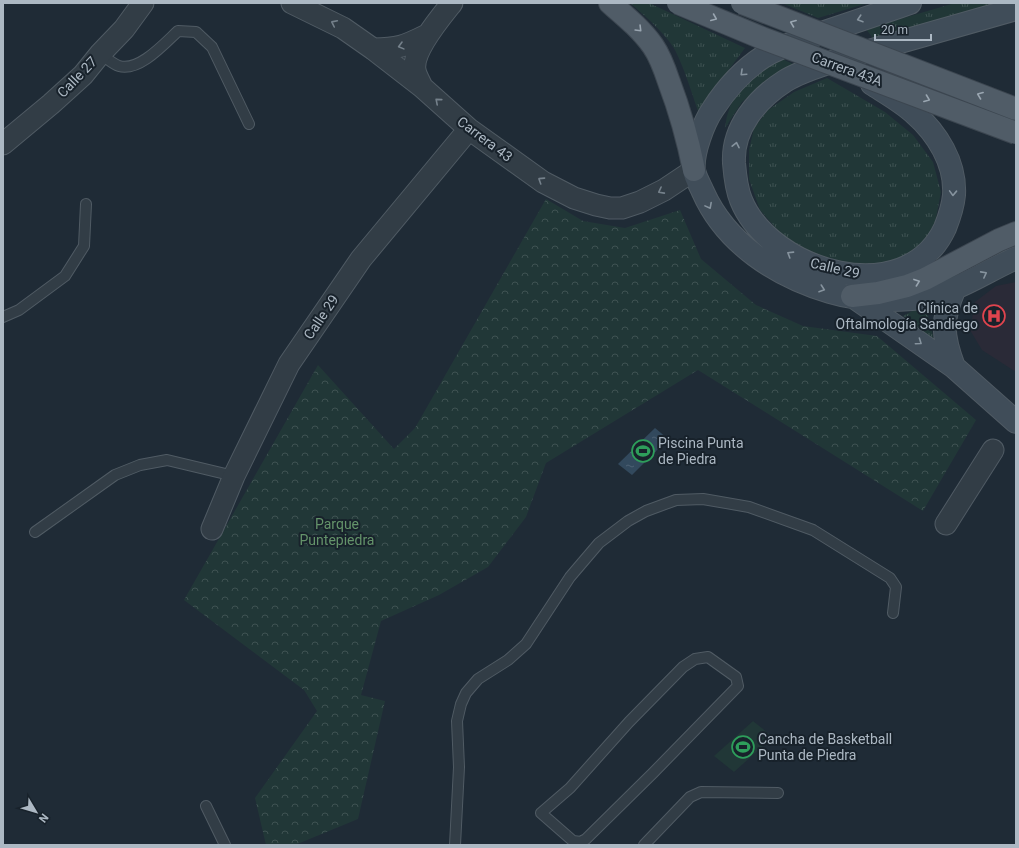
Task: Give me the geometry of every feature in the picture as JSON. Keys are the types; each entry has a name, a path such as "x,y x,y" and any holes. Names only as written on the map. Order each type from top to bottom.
{"main road":[{"path":"610,3 643,33 654,48 666,72 677,102 686,131 694,170"},
{"name":"Carrera 43A","path":"678,3 762,38 1016,133"},
{"name":"Carrera 43A","path":"742,3 1016,109"},
{"name":"Calle 29","path":"910,3 785,46 751,66 730,86 707,118 696,152 694,170 706,199 713,213 734,238 752,254 770,266 800,282 832,292 852,296 874,300 914,299 934,295 955,288 1016,258"},
{"name":"Calle 29","path":"851,71 914,113 934,134 947,155 952,175 954,195 949,218 940,239 924,256 913,264 876,276 847,274 818,267 799,259 780,247 765,234 750,217 740,199 736,180 734,155 738,134 746,118 757,104 786,81 809,69 1016,9"},
{"path":"852,296 907,286 925,279 999,240 1016,233"},
{"path":"954,367 949,353 944,327 948,302 955,288"},
{"path":"852,296 954,367 1016,422"}],"street":[{"name":"Calle 27","path":"3,144 83,75 100,54 124,30 144,3"},
{"name":"Carrera 43","path":"292,3 343,28 422,87 469,129 543,182 574,198 610,208 622,208 640,202 664,190 694,170"},
{"path":"422,87 415,71 415,63 427,35 452,3"},
{"path":"373,49 391,49 408,45 427,35"},
{"name":"Calle 29","path":"212,529 234,476 289,364 361,259 469,129"},
{"path":"946,524 993,450"}],"lane":[{"path":"100,54 119,66 132,66 150,57 178,31 196,32 212,47 249,124"},
{"path":"3,317 19,310 65,276 84,246 86,204"},
{"path":"35,532 115,475 140,465 167,460 234,476"},
{"path":"455,845 459,767 457,721 461,704 466,693 478,679 508,660 526,644 570,576 599,543 628,521 646,511 676,500 703,498 749,507 813,530 890,578 896,587 893,613"},
{"path":"708,657 736,677 738,686 726,699 586,839 581,842 573,841 542,813 570,788 629,722 683,667 695,659 708,657"},
{"path":"644,845 690,797 701,792 778,793"},
{"path":"206,806 224,845"}],"shaded area":[{"name":"Clínica de Oftalmología Sandiego","path":"1016,282 1016,372 982,350 970,330 975,302 996,286"}],"green space":[{"path":"630,3 649,3 745,48 698,111 688,80 675,50 654,25"},
{"path":"782,3 868,3 818,18"},
{"path":"955,3 1008,3 875,41 866,29"},
{"path":"778,57 795,65 762,85 742,102 725,128 731,104 741,88 762,68"},
{"path":"827,78 885,112 913,135 933,162 941,192 935,223 919,251 868,269 802,250 781,234 760,210 749,179 749,150 754,128 768,110 794,92"},
{"name":"Parque Puntepiedra","path":"546,199 583,221 625,228 680,210 701,259 756,305 803,326 877,336 976,420 923,511 698,370 546,463 526,517 488,567 439,595 381,621 361,695 385,701 358,819 295,845 266,845 255,798 317,711 304,690 184,600 318,365 394,449 415,428"},
{"path":"925,304 934,340 903,316"},
{"name":"Cancha de Basketball Punta de Piedra","path":"753,721 773,737 734,772 714,756"}],"water":[{"name":"Piscina Punta de Piedra","path":"655,428 668,439 632,475 618,464"}],"place":[{"name":"Clínica de Oftalmología Sandiego","path":"994,316"},
{"name":"Piscina Punta de Piedra","path":"643,451"},
{"name":"Cancha de Basketball Punta de Piedra","path":"743,747"}]}
